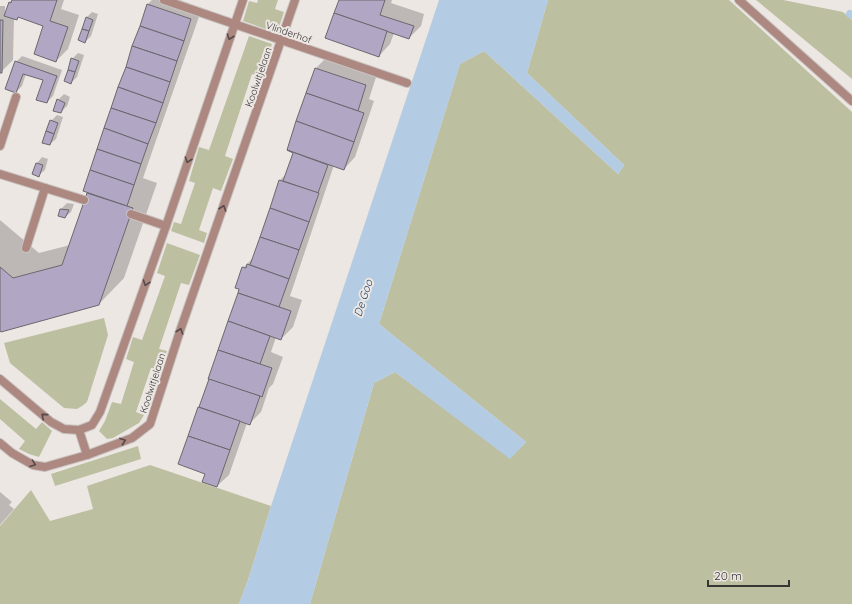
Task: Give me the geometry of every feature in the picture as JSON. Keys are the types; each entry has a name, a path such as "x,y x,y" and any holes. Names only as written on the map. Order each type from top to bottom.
{"street":[{"name":"Vlinderhof","path":"164,0 407,83"},
{"path":"0,378 51,422 64,429 79,430 92,425 100,412 166,226 243,0"},
{"name":"Koolwitjelaan","path":"0,443 12,453 33,465 45,467 87,455 132,438 150,424 180,331 295,0"},
{"path":"739,0 852,101"},
{"path":"0,146 16,97"},
{"path":"0,174 84,200"},
{"path":"26,248 45,188"},
{"path":"130,214 166,226"},
{"path":"79,430 87,455"}],"green space":[{"path":"258,0 278,0 275,9 284,12 277,33 243,21 249,1 257,3"},
{"path":"548,0 729,0 852,112 852,604 310,604 374,383 395,372 510,458 526,442 379,324 460,64 484,51 618,174 624,165 527,73"},
{"path":"756,0 783,0 843,12 852,20 852,79"},
{"path":"249,36 272,44 261,77 252,74 225,156 233,159 221,191 213,188 199,230 207,233 204,243 171,231 174,222 181,224 195,183 189,181 199,147 209,150"},
{"path":"167,243 200,255 189,285 181,283 159,349 167,351 160,370 151,368 136,412 144,415 139,423 113,438 107,439 99,431 105,421 112,402 121,404 134,362 126,359 133,337 142,340 165,276 157,273"},
{"path":"104,318 108,335 87,402 77,409 64,408 10,363 4,343"},
{"path":"0,399 36,429 42,422 52,431 39,457 19,449 25,441 0,419"},
{"path":"138,446 141,459 55,486 51,474"},
{"path":"150,465 271,506 239,604 0,604 0,526 31,490 50,521 93,509 87,486"}],"water":[{"name":"De Goo","path":"439,0 548,0 527,73 624,165 618,174 484,51 460,64 379,324 526,442 510,459 395,372 374,383 310,604 239,604 248,580 271,506"}],"building":[{"path":"12,0 57,0 50,21 68,27 56,62 34,54 43,26 18,17 17,20 4,16 9,2 11,3"},
{"path":"339,0 385,0 380,15 414,26 409,39 334,13"},
{"path":"147,4 191,19 184,41 140,26"},
{"path":"334,13 387,31 379,57 325,38"},
{"path":"86,17 93,20 89,31 82,29"},
{"path":"0,20 3,20 2,73 0,73"},
{"path":"140,26 184,41 177,61 132,46"},
{"path":"82,29 89,31 85,43 78,40"},
{"path":"132,46 177,61 170,82 126,67"},
{"path":"71,58 79,61 75,72 68,70"},
{"path":"15,61 57,76 47,103 36,100 43,80 23,74 16,93 5,89"},
{"path":"126,67 170,82 163,103 118,87"},
{"path":"315,68 366,85 358,111 306,93"},
{"path":"68,70 75,72 71,84 64,81"},
{"path":"118,87 163,103 156,123 111,108"},
{"path":"306,93 364,113 354,142 296,121"},
{"path":"57,99 65,103 61,113 53,111"},
{"path":"111,108 156,123 148,144 104,128"},
{"path":"50,120 58,123 54,134 46,131"},
{"path":"296,121 354,142 344,170 287,150"},
{"path":"104,128 148,144 141,164 97,149"},
{"path":"46,131 54,134 50,145 42,143"},
{"path":"97,149 141,164 134,185 90,170"},
{"path":"287,150 328,165 318,193 283,181 293,153"},
{"path":"36,163 43,165 39,177 32,174"},
{"path":"90,170 134,185 127,206 83,191"},
{"path":"279,180 319,193 309,222 270,208"},
{"path":"87,193 133,208 99,305 1,332 0,267 13,278 62,265"},
{"path":"270,208 309,222 299,250 260,237"},
{"path":"60,209 69,210 65,218 58,216"},
{"path":"260,237 299,250 289,279 250,265"},
{"path":"247,264 289,279 279,307 238,293 239,289 235,288 242,267 246,268"},
{"path":"238,293 291,311 281,340 228,321"},
{"path":"228,321 270,336 260,364 218,350"},
{"path":"218,350 272,368 262,397 208,379"},
{"path":"209,379 260,396 250,425 199,407"},
{"path":"198,407 240,421 230,450 188,436"},
{"path":"188,436 230,450 217,487 202,482 205,474 178,464"}]}
